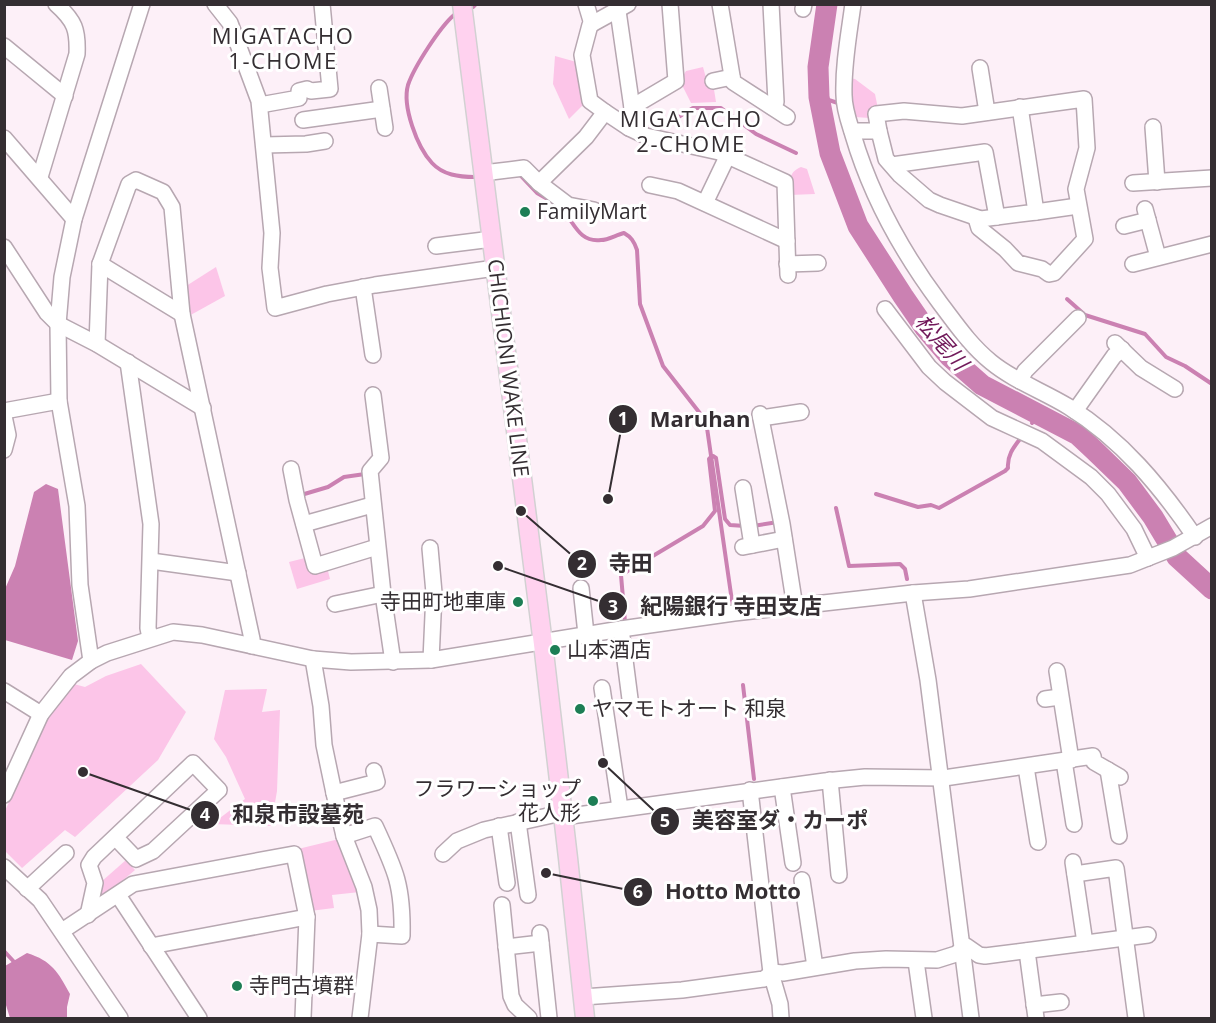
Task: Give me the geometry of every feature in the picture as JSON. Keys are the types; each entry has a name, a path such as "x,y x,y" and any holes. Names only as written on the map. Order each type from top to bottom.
{"main road":[{"name":"CHICHIONI WAKE LINE","path":"462,4 542,642 585,1018"}],"street":[{"path":"40,177 77,54 78,37 74,24 67,13 56,4"},
{"path":"91,661 80,585 77,506 59,401 58,324 62,277 74,219 142,4"},
{"path":"215,4 230,23 260,105 272,233 270,268 275,308 363,287 495,268"},
{"path":"586,4 592,24"},
{"path":"632,107 676,81 670,4"},
{"path":"720,4 733,82 787,117"},
{"path":"771,4 776,102 772,107"},
{"path":"853,4 844,96 852,131 872,191 929,289 975,348 1004,372 1075,411 1119,445 1169,499 1193,538"},
{"path":"629,128 634,122 623,8 590,25 582,55 590,101 629,128 646,136 728,155 785,182 788,269 818,263"},
{"path":"306,144 299,91 308,88 311,91 330,89 333,71 326,10"},
{"path":"4,46 65,96"},
{"path":"980,68 987,112"},
{"path":"712,81 732,77"},
{"path":"379,88 385,128"},
{"path":"260,105 299,98"},
{"path":"976,218 979,228 1018,263 1050,273 1054,273 1085,239 1076,189 1087,148 1084,99 962,116 904,111 876,114 886,159 929,200 981,219 1078,206"},
{"path":"1020,107 1036,212"},
{"path":"303,120 382,109"},
{"path":"539,183 586,138 605,112"},
{"path":"1153,127 1158,182"},
{"path":"852,131 879,131"},
{"path":"4,138 74,219"},
{"path":"264,145 326,141"},
{"path":"892,165 985,152 997,217"},
{"path":"705,202 728,155"},
{"path":"483,173 524,168 539,183 568,205 594,210"},
{"path":"1133,183 1212,178"},
{"path":"97,344 100,264 129,184 136,180 163,192 172,207 182,314 252,646"},
{"path":"650,185 678,191 705,202 787,241"},
{"path":"1124,226 1146,214 1158,257"},
{"path":"436,246 492,239"},
{"path":"1133,264 1212,244"},
{"path":"4,247 47,313 58,324 97,344 203,408"},
{"path":"100,264 182,314"},
{"path":"363,287 376,334 373,355"},
{"path":"885,309 895,333 966,399 992,418 1042,441 1091,477 1108,494 1134,529 1150,558"},
{"path":"1020,381 1025,371 1079,324"},
{"path":"1075,411 1100,385 1119,346 1141,368 1175,389"},
{"path":"128,362 151,524 148,628 150,638"},
{"path":"373,395 381,458 370,471 372,505 393,662"},
{"path":"4,450 8,435 4,413 59,401"},
{"path":"795,607 760,416 801,412"},
{"path":"291,469 315,566 377,547"},
{"path":"741,495 749,526 747,546 784,539"},
{"path":"304,524 372,505"},
{"path":"4,795 41,714 71,676 91,661 107,653 173,632 202,635 313,659 351,662 431,660 586,634 734,613 969,589 1130,565 1193,538 1212,526"},
{"path":"430,548 434,593 431,660"},
{"path":"151,561 238,573"},
{"path":"581,588 586,634"},
{"path":"913,593 928,680 971,1018"},
{"path":"335,604 383,594"},
{"path":"621,629 630,699"},
{"path":"313,659 321,706 324,745 334,793 344,836 364,887 369,910 370,934 357,1018"},
{"path":"1057,671 1052,698 1068,761 1074,824"},
{"path":"602,688 606,745 620,808"},
{"path":"4,691 41,714"},
{"path":"443,854 455,839 499,826 557,814 563,817 830,780 865,777 940,777 1093,756 1094,762 1114,774 1119,836"},
{"path":"88,915 95,883 89,865 94,857 115,837 193,763 219,790 153,851 140,858 136,859 115,837"},
{"path":"1026,767 1038,842"},
{"path":"334,793 376,782 374,771"},
{"path":"830,780 828,845 839,875"},
{"path":"782,786 796,834 793,863"},
{"path":"750,790 781,1018"},
{"path":"518,822 528,895"},
{"path":"344,836 375,826 395,869 400,887 403,906 402,936 370,934"},
{"path":"499,826 507,883"},
{"path":"27,888 66,853"},
{"path":"62,931 133,884 294,854 307,917 303,1018"},
{"path":"4,867 40,900 120,1018"},
{"path":"1085,943 1074,868 1116,868 1126,938 1125,969 1136,1018"},
{"path":"802,880 815,967"},
{"path":"118,895 199,1018"},
{"path":"502,905 511,996 514,1005 529,1018"},
{"path":"151,946 307,917"},
{"path":"583,997 699,988 764,979 774,973 886,959 938,960 956,954 966,946 979,955 985,956 1148,935"},
{"path":"506,947 541,938 549,1018"},
{"path":"1027,951 1035,1012 1061,1002"},
{"path":"916,961 924,1018"}],"shaded area":[{"path":"555,56 580,63 586,102 569,119 553,84"},
{"path":"703,67 706,78 712,77 716,102 691,103 680,81 686,71"},
{"path":"849,78 855,79 875,94 878,109 870,109 870,118 854,117"},
{"path":"801,167 807,169 815,194 790,195 792,175"},
{"path":"216,267 225,296 187,317 183,288"},
{"path":"46,484 58,489 78,641 72,660 5,640 5,589 15,566 34,492"},
{"path":"309,557 327,567 330,579 297,589 289,562"},
{"path":"141,664 186,712 158,760 75,837 65,830 22,868 5,851 5,811 48,713 74,684 85,687 106,676"},
{"path":"267,689 262,712 280,710 277,791 271,826 212,824 245,799 226,757 214,739 225,690"},
{"path":"339,839 360,892 332,895 334,908 310,911 298,849"},
{"path":"126,860 135,870 97,900 101,882"},
{"path":"27,953 43,960 62,979 70,994 67,1018 10,1018 5,1002 5,966"}],"waterway":[{"path":"473,7 476,4"},
{"name":"松尾川","path":"827,4 818,67 819,97 830,153 858,226 903,296 925,328 949,356 982,385 1078,435 1094,450 1127,482 1153,517 1177,557 1212,589"},
{"path":"454,15 435,38 416,68 408,85 407,104 416,137 432,163 452,174 475,177"},
{"path":"819,97 838,103"},
{"path":"654,132 693,108 721,108 756,134 796,153"},
{"path":"520,175 537,193 551,201"},
{"path":"562,209 578,231 587,238 604,240 624,233 629,236 636,247 640,304 663,366 706,421 733,608"},
{"path":"1067,299 1085,315 1145,334 1166,357 1185,366 1212,384"},
{"path":"1032,423 1038,415"},
{"path":"876,494 918,507 931,505 939,508 1005,471 1008,468 1011,452 1020,439"},
{"path":"625,622 621,575 703,526 715,511 709,459 712,456"},
{"path":"713,456 716,458 725,519 730,525 745,526"},
{"path":"301,495 328,487 344,477 365,474"},
{"path":"836,508 849,566 900,564 905,569 907,579"},
{"path":"753,526 778,522"},
{"path":"743,685 754,779"},
{"path":"4,951 16,964"}],"place":[{"name":"FamilyMart","path":"525,212"},
{"name":"Maruhan","path":"608,499"},
{"name":"寺田","path":"521,511"},
{"name":"紀陽銀行 寺田支店","path":"498,566"},
{"name":"寺田町地車庫","path":"518,602"},
{"name":"山本酒店","path":"555,650"},
{"name":"ヤマモトオート 和泉","path":"580,709"},
{"name":"美容室ダ・カーポ","path":"603,763"},
{"name":"和泉市設墓苑","path":"83,772"},
{"name":"フラワーショップ 花人形","path":"593,801"},
{"name":"Hotto Motto","path":"546,873"},
{"name":"寺門古墳群","path":"237,986"}],"district":[{"name":"MIGATACHO 1-CHOME","path":"283,48"},
{"name":"MIGATACHO 2-CHOME","path":"691,132"}]}
